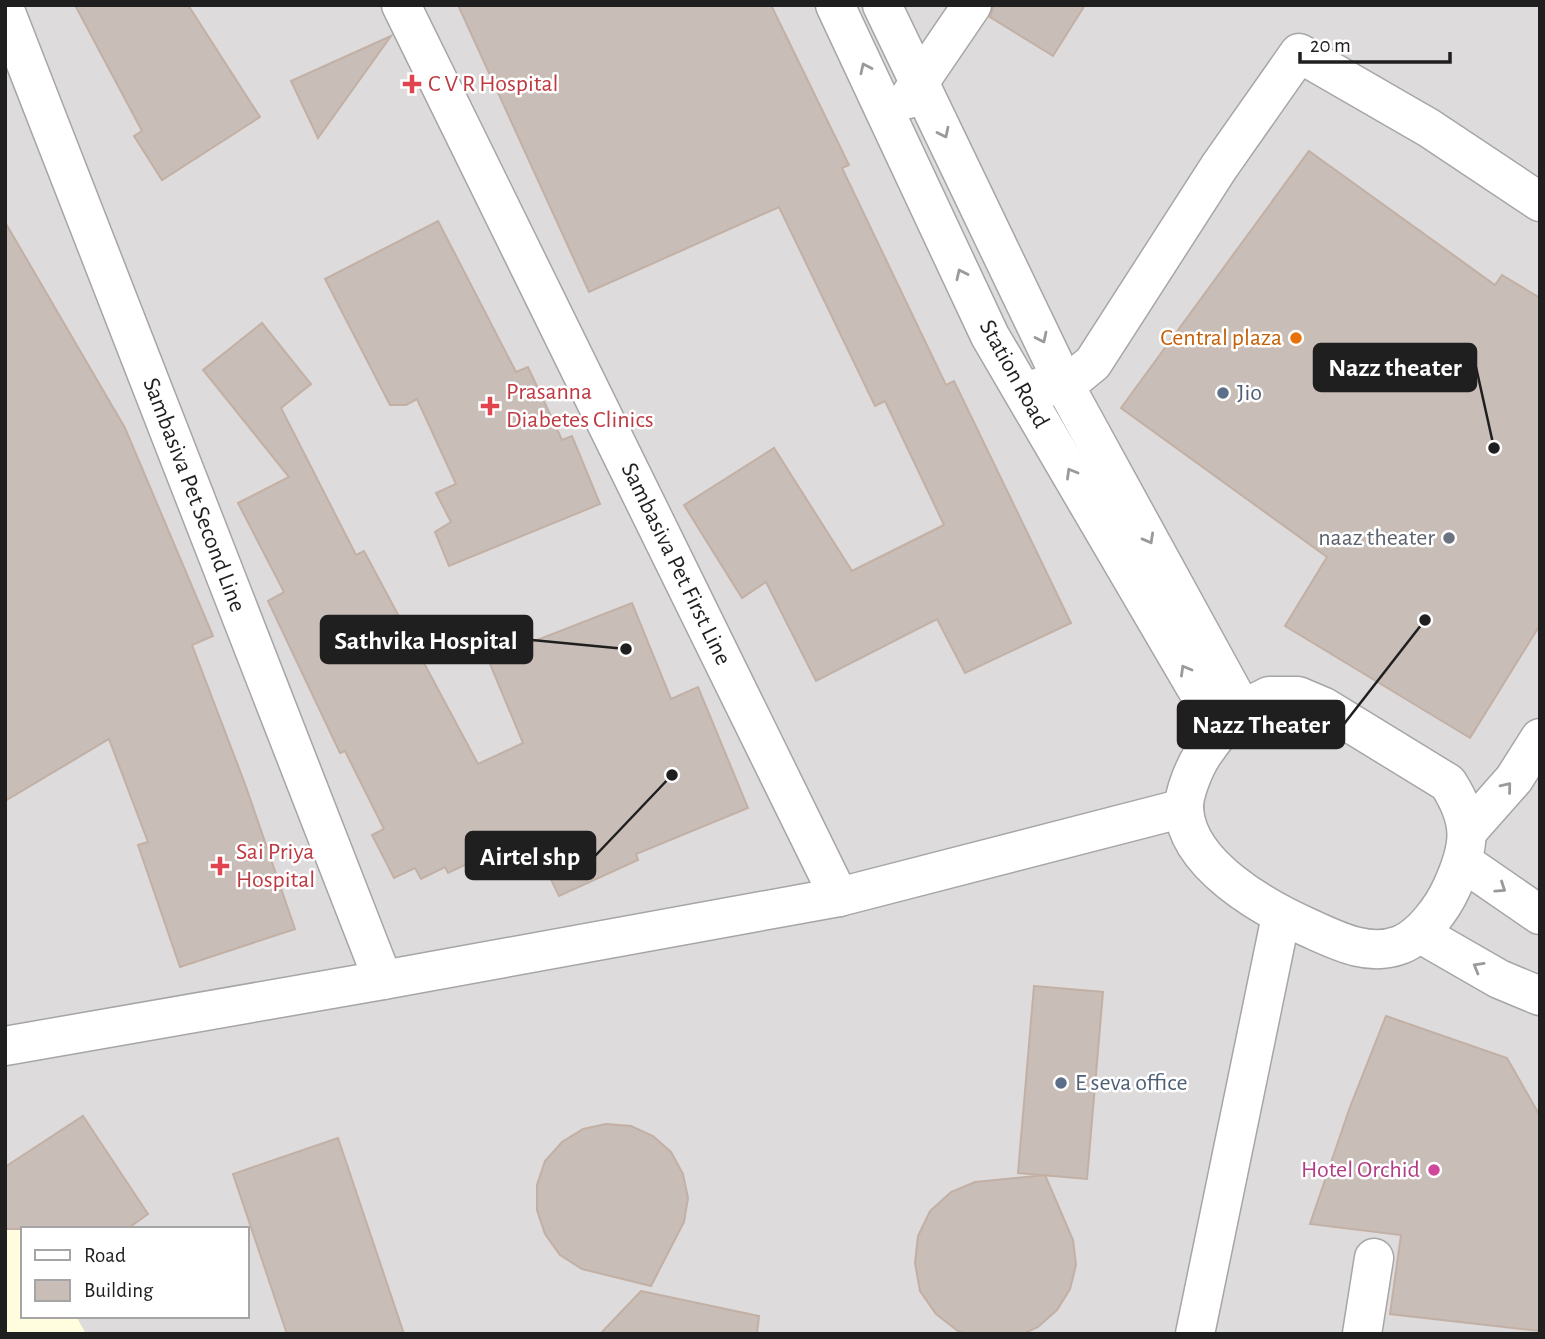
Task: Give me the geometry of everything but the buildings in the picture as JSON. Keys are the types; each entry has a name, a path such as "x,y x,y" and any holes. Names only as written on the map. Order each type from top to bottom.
{"street":[{"name":"Sambasiva Pet First Line","path":"401,5 839,897"},
{"name":"Station Road","path":"835,5 990,336 1231,719"},
{"path":"883,5 1065,386 1231,719"},
{"path":"891,124 972,5"},
{"name":"Sambasiva Pet Second Line","path":"5,10 383,980"},
{"path":"1020,387 1065,386 1093,363 1219,167 1299,53 1429,128 1540,202"},
{"path":"1540,738 1466,846 1446,900 1419,933 1401,945 1377,950 1345,945 1281,916 1232,883 1210,863 1192,836 1184,808 1195,766 1231,719 1269,696 1298,695 1324,707 1448,783 1460,802 1466,846 1540,915"},
{"path":"5,1046 839,897 1184,808"},
{"path":"1195,1334 1281,916"},
{"path":"1419,933 1538,998"},
{"path":"1362,1334 1374,1258"}],"shaded area":[{"path":"5,5 1540,5 1540,1334 5,1334"},
{"path":"5,1182 22,1227 21,1318 77,1318 86,1334 5,1334"}],"place":[{"name":"C V R Hospital","path":"412,84"},
{"name":"Central plaza","path":"1296,338"},
{"name":"Jio","path":"1223,393"},
{"name":"Prasanna Diabetes Clinics","path":"490,406"},
{"name":"Nazz theater","path":"1494,448"},
{"name":"naaz theater","path":"1449,538"},
{"name":"Nazz Theater","path":"1425,620"},
{"name":"Sathvika Hospital","path":"626,649"},
{"name":"Airtel shp","path":"672,775"},
{"name":"Sai Priya Hospital","path":"220,866"},
{"name":"E seva office","path":"1061,1083"},
{"name":"Hotel Orchid","path":"1434,1170"}]}
